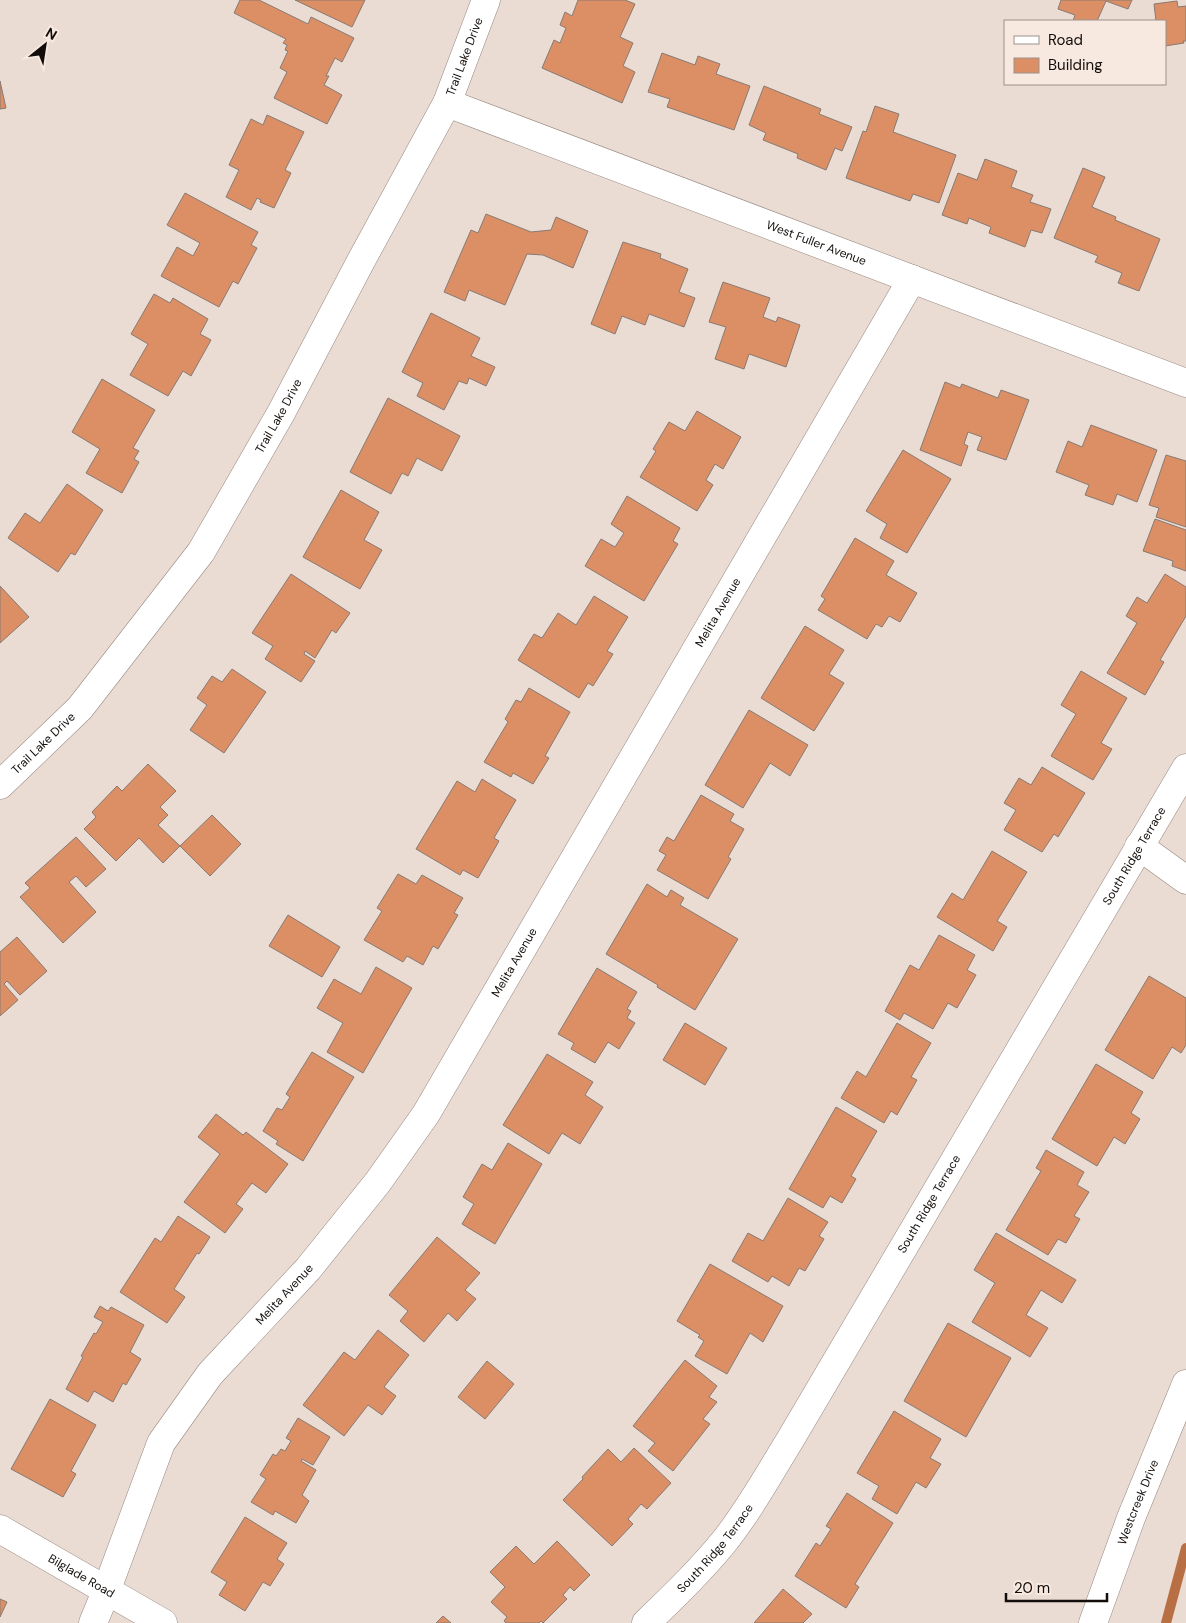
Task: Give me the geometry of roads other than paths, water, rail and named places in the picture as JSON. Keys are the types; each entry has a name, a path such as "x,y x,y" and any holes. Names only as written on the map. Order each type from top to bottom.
{"street":[{"name":"Trail Lake Drive","path":"0,785 80,708 201,552 281,413 447,103 486,0"},
{"name":"West Fuller Avenue","path":"447,103 1186,383"},
{"name":"Melita Avenue","path":"92,1623 107,1590 161,1443 210,1374 319,1254 378,1182 426,1114 912,279"},
{"name":"South Ridge Terrace","path":"646,1623 693,1578 718,1549 756,1494 1186,768"},
{"path":"1139,846 1186,880"},
{"name":"Westcreek Drive","path":"1093,1623 1130,1518 1186,1384"},
{"name":"Bilglade Road","path":"0,1529 163,1623"}],"waterway":[{"path":"1166,1623 1186,1548"}]}
